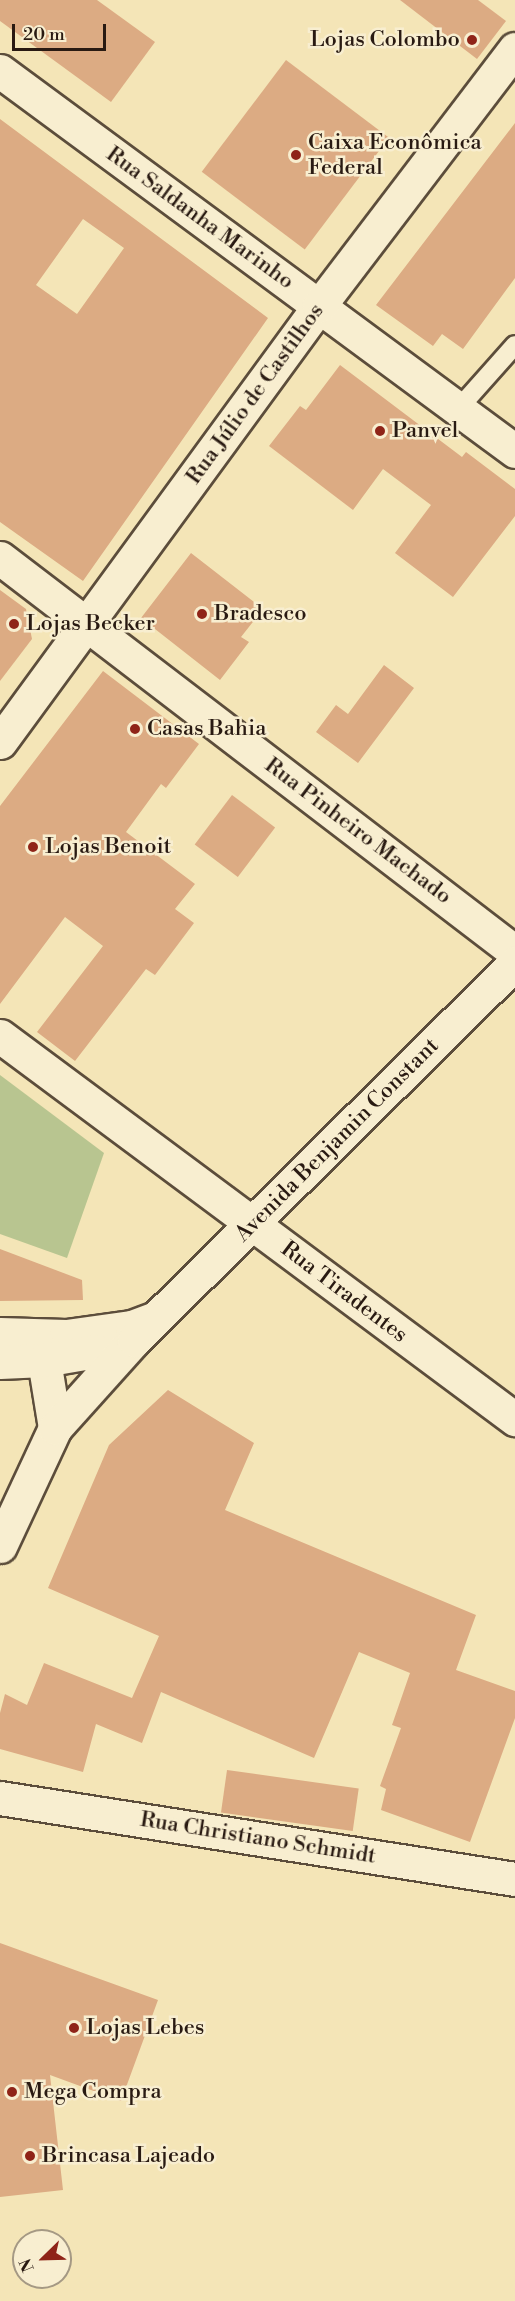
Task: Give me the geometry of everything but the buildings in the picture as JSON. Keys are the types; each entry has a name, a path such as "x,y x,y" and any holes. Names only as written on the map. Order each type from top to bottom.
{"street":[{"name":"Rua Júlio de Castilhos","path":"0,742 319,306 515,49"},
{"name":"Rua Saldanha Marinho","path":"0,71 515,451"},
{"name":"Rua Pinheiro Machado","path":"0,558 515,952"},
{"name":"Avenida Benjamin Constant","path":"0,1546 55,1428 134,1340 515,963"},
{"name":"Rua Tiradentes","path":"0,1036 515,1419"},
{"name":"Avenida Benjamin Constant","path":"47,1344 132,1327 158,1317"},
{"path":"0,1334 47,1344 134,1340"},
{"path":"0,1362 47,1344"},
{"path":"47,1344 55,1428"},
{"name":"Rua Christiano Schmidt","path":"0,1798 515,1879"}],"lane":[{"path":"459,408 515,345"}],"green space":[{"path":"0,1075 104,1153 67,1258 0,1234"}],"place":[{"name":"Lojas Colombo","path":"472,40"},
{"name":"Caixa Econômica Federal","path":"296,155"},
{"name":"Panvel","path":"380,431"},
{"name":"Bradesco","path":"202,614"},
{"name":"Lojas Becker","path":"14,624"},
{"name":"Casas Bahia","path":"135,729"},
{"name":"Lojas Benoit","path":"33,847"},
{"name":"Lojas Lebes","path":"74,2028"},
{"name":"Mega Compra","path":"12,2092"},
{"name":"Brincasa Lajeado","path":"30,2156"}]}
